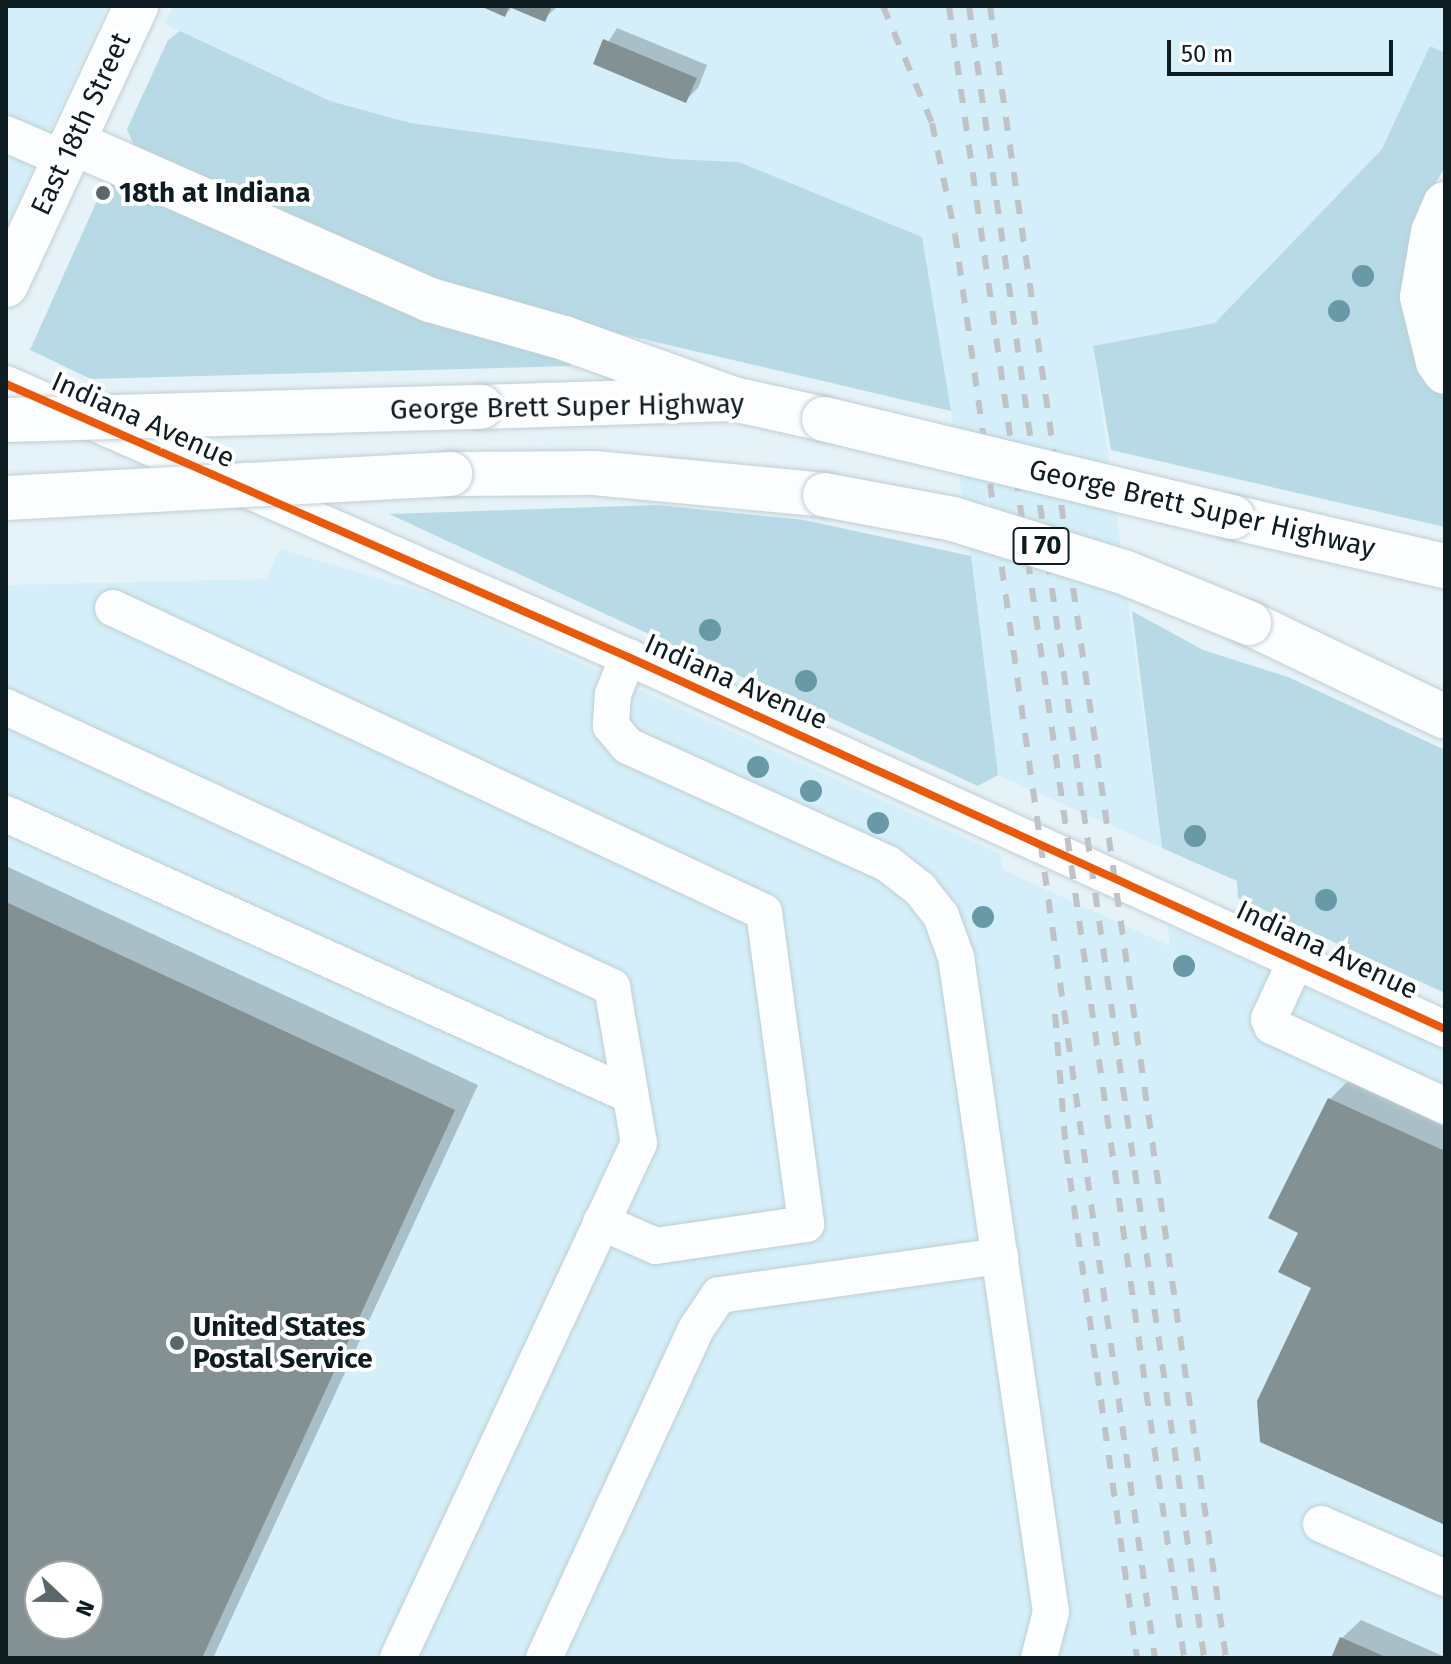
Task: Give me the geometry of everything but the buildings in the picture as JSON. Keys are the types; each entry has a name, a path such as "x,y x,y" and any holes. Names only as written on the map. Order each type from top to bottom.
{"main road":[{"name":"East 18th Street","path":"6,285 136,6"},
{"path":"70,151 430,300 564,338 733,399"},
{"path":"1445,204 1433,232 1422,297 1438,362 1445,372"},
{"name":"George Brett Super Highway","path":"6,420 733,399 1445,566"},
{"name":"I 70","path":"6,498 450,474 594,473 825,495 953,519 1126,573 1249,623 1445,717"}],"street":[{"path":"6,134 70,151"},
{"name":"Indiana Avenue","path":"6,384 628,657 1445,1029"},
{"path":"113,608 764,912 806,1224 656,1246 601,1222"},
{"path":"628,657 613,694 611,726 628,746 888,864 920,889 941,916 956,957 1051,1612 1039,1658"},
{"path":"6,707 612,987 639,1143 398,1658"},
{"path":"6,814 630,1095"},
{"path":"1296,960 1269,1019 1272,1026 1445,1106"},
{"path":"544,1658 696,1329 719,1295 1000,1256"},
{"path":"1321,1524 1445,1578"}],"shaded area":[{"path":"6,6 107,6 6,228"},
{"path":"173,6 1445,6 1445,53 1430,47 1382,149 1215,323 1093,346 1162,848 998,775 951,411 921,237 739,162 671,159 410,123 330,101 165,24"},
{"path":"180,31 330,101 410,123 671,159 739,162 922,237 951,411 527,312 427,279 135,148 127,129 168,40"},
{"path":"1430,46 1445,53 1445,167 1428,196 1436,383 1445,397 1445,527 1111,450 1093,346 1215,323 1382,149"},
{"path":"108,176 572,356 570,366 91,379 30,350"},
{"path":"658,505 804,520 971,556 998,775 978,786 389,514"},
{"path":"280,549 430,594 1000,854 1003,870 1170,946 1168,926 1445,1050 1445,1658 6,1658 6,585 266,579"},
{"path":"1132,611 1203,650 1288,677 1445,750 1445,993 1238,898 1237,881 1162,848"}],"railway":[{"path":"883,6 932,123 955,234 1155,1658"},
{"path":"949,6 1184,1658"},
{"path":"969,6 1204,1658"},
{"path":"990,6 1226,1658"},
{"path":"1055,1014 1066,1150 1137,1658"}],"cycle path":[{"path":"6,384 628,657 1445,1029"}],"place":[{"name":"18th at Indiana","path":"103,193"},
{"name":"United States Postal Service","path":"177,1343"}]}
